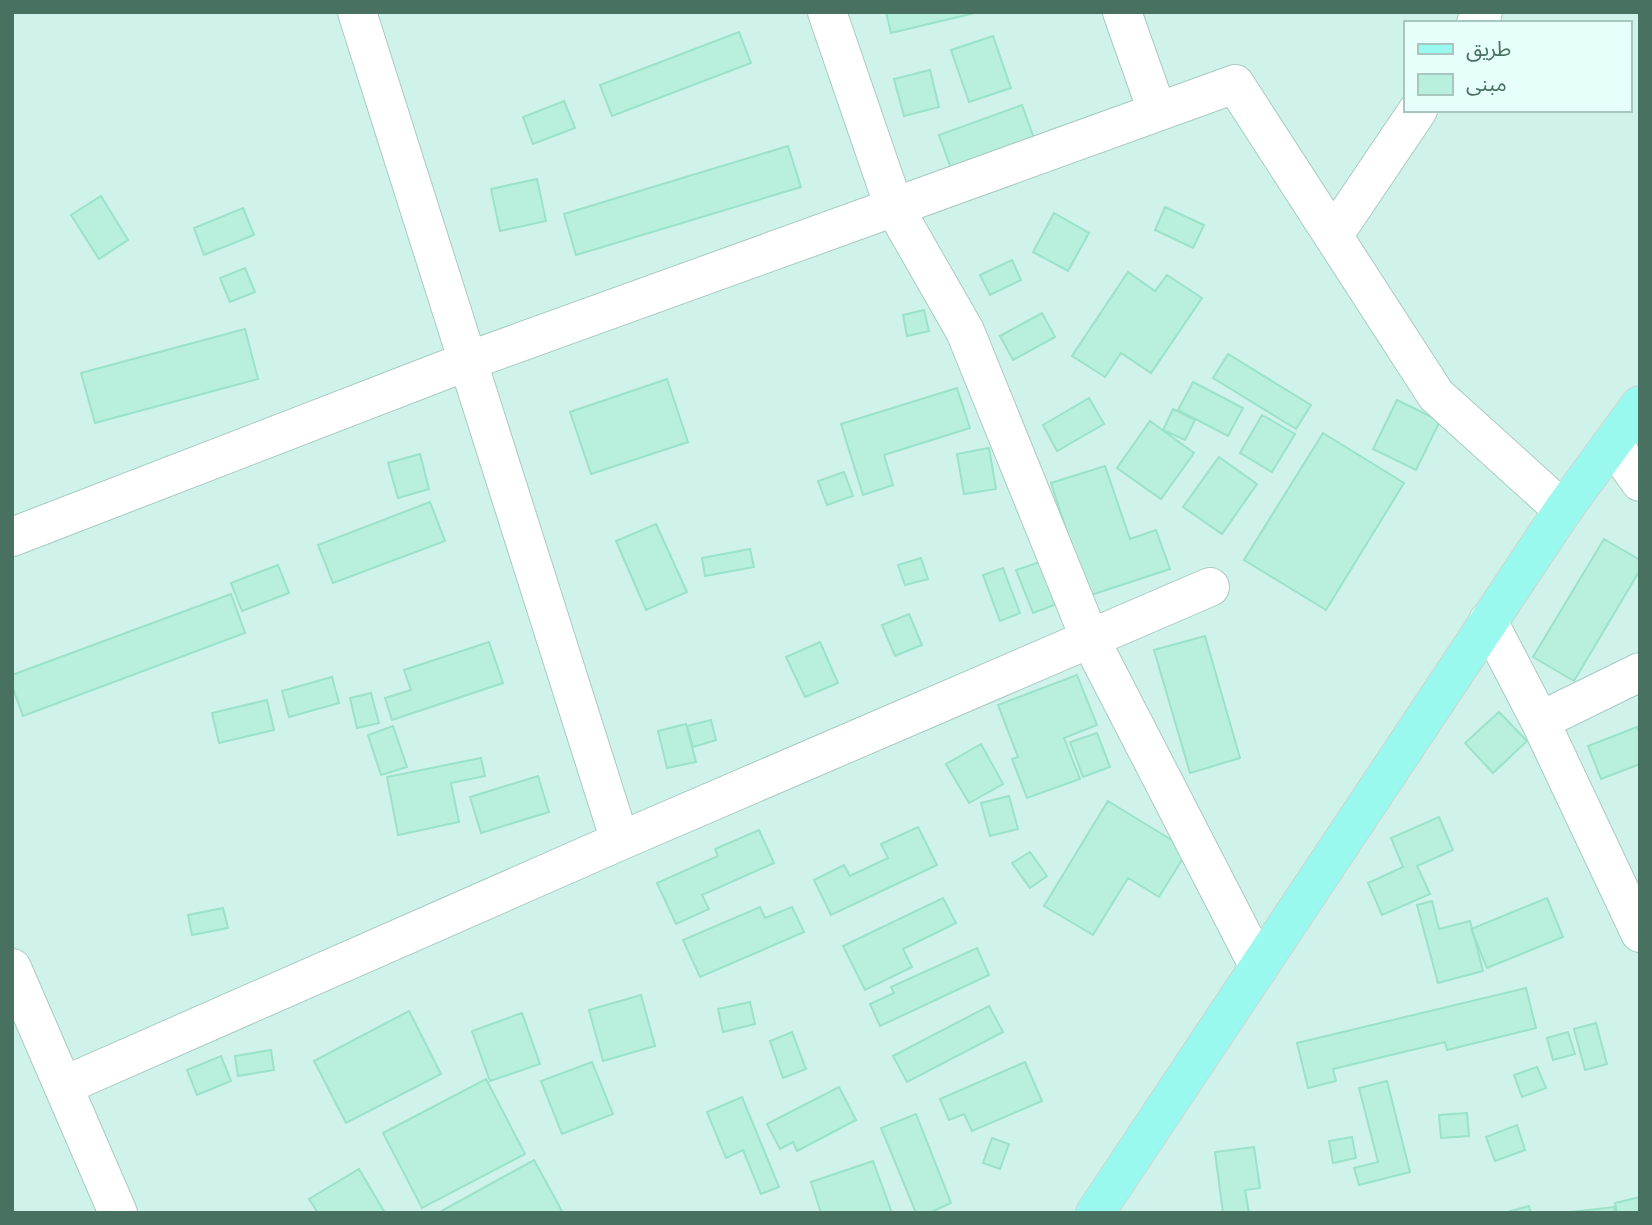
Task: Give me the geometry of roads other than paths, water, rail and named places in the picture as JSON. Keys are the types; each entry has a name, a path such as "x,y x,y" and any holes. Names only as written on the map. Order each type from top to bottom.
{"main road":[{"path":"1095,1213 1488,621 1563,510 1640,405"}],"street":[{"path":"357,12 620,841"},
{"path":"827,12 894,207 965,331 1090,639 1259,967"},
{"path":"1122,12 1157,111"},
{"path":"12,537 468,361 1235,84 1436,395 1563,510"},
{"path":"1333,236 1417,112"},
{"path":"1613,443 1640,482"},
{"path":"63,1086 620,841 1210,587"},
{"path":"1488,621 1540,721 1640,933"},
{"path":"1540,721 1640,672"},
{"path":"12,968 118,1213"}]}
